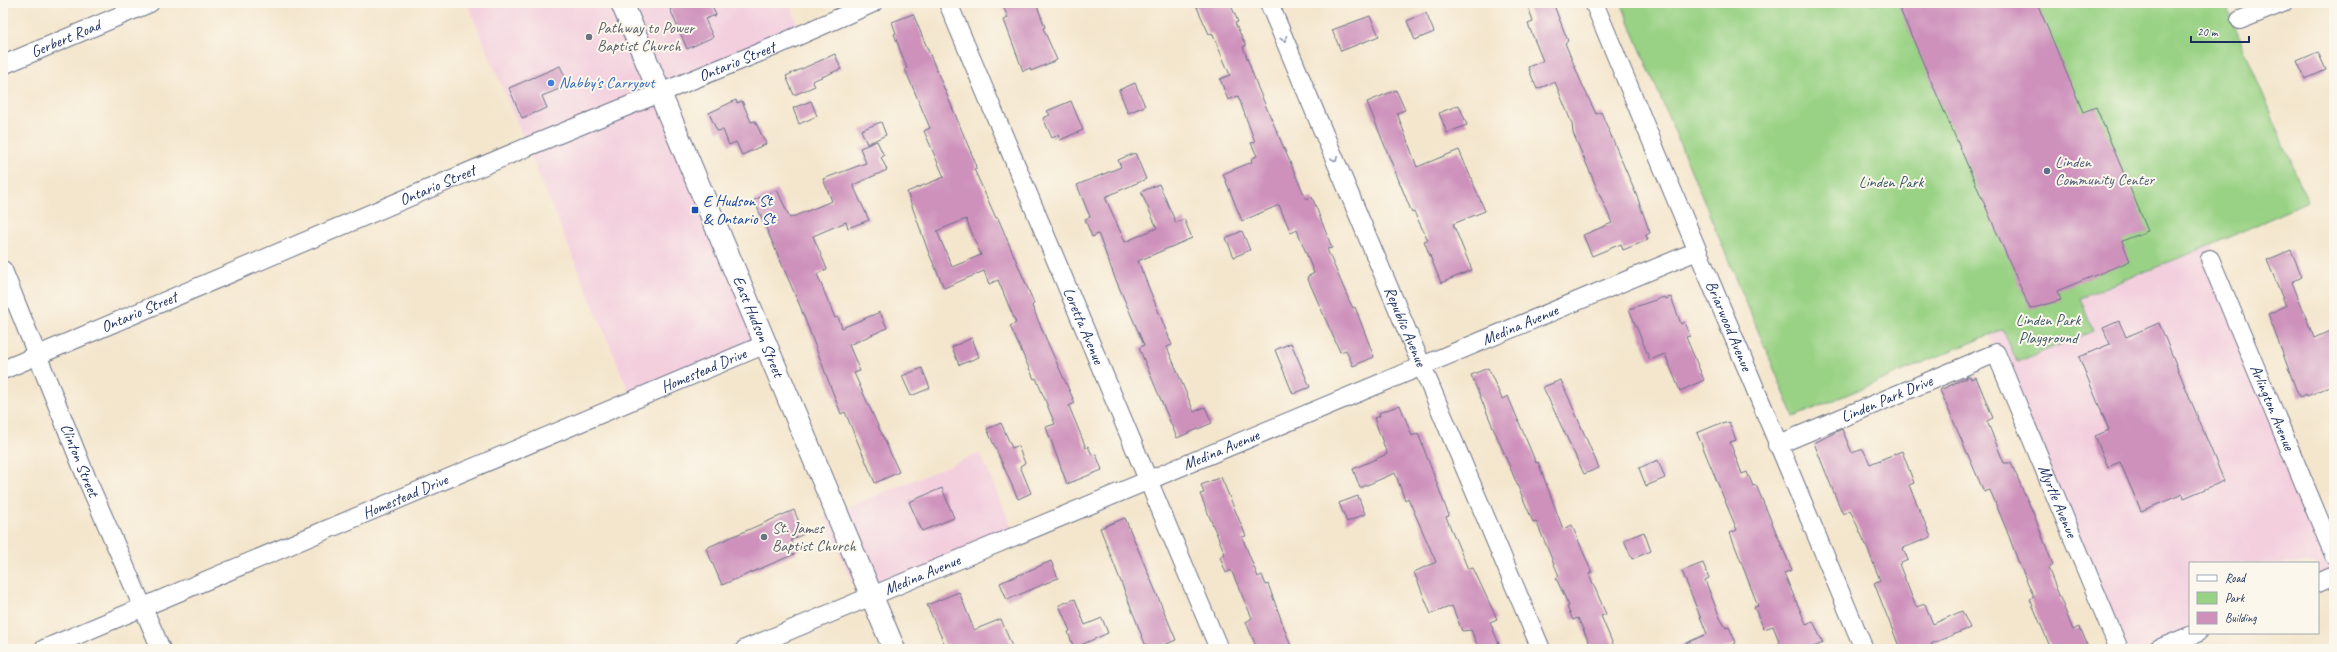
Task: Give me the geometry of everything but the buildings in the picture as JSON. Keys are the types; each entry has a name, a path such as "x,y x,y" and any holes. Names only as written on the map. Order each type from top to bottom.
{"main road":[{"name":"East Hudson Street","path":"622,3 894,649"}],"street":[{"name":"Gerbert Road","path":"3,65 150,3"},
{"name":"Ontario Street","path":"3,370 873,3"},
{"name":"Loretta Avenue","path":"948,3 1219,649"},
{"name":"Republic Avenue","path":"1269,3 1541,649"},
{"name":"Briarwood Avenue","path":"1594,3 1777,445 1864,649"},
{"path":"2240,20 2283,3"},
{"name":"Medina Avenue","path":"745,649 1421,365 1697,251"},
{"name":"Arlington Avenue","path":"2210,259 2334,555"},
{"name":"Clinton Street","path":"3,270 89,484 161,649"},
{"name":"Homestead Drive","path":"44,649 766,344"},
{"name":"Linden Park Drive","path":"1777,445 1996,353"},
{"name":"Myrtle Avenue","path":"1996,353 2119,649"},
{"path":"2319,583 2334,576"},
{"path":"2158,649 2195,634"}],"shaded area":[{"path":"467,3 789,3 801,33 657,90 767,343 632,399"},
{"path":"2211,245 2334,544 2334,576 2319,583 2319,562 2189,562 2189,634 2163,649 2117,649 1989,335"},
{"path":"980,453 1015,535 875,599 853,584 824,517"}],"green space":[{"name":"Linden Park","path":"1621,3 2225,3 2308,202 2211,245 2080,298 2093,331 2017,362 2003,329 1794,417"}],"place":[{"name":"Pathway to Power Baptist Church","path":"589,37"},
{"name":"Nabby's Carryout","path":"551,83"},
{"name":"Linden Community Center","path":"2047,171"},
{"name":"E Hudson St & Ontario St","path":"695,210"},
{"name":"St. James Baptist Church","path":"764,537"}],"park label":[{"name":"Linden Park Playground","path":"2048,329"}]}
